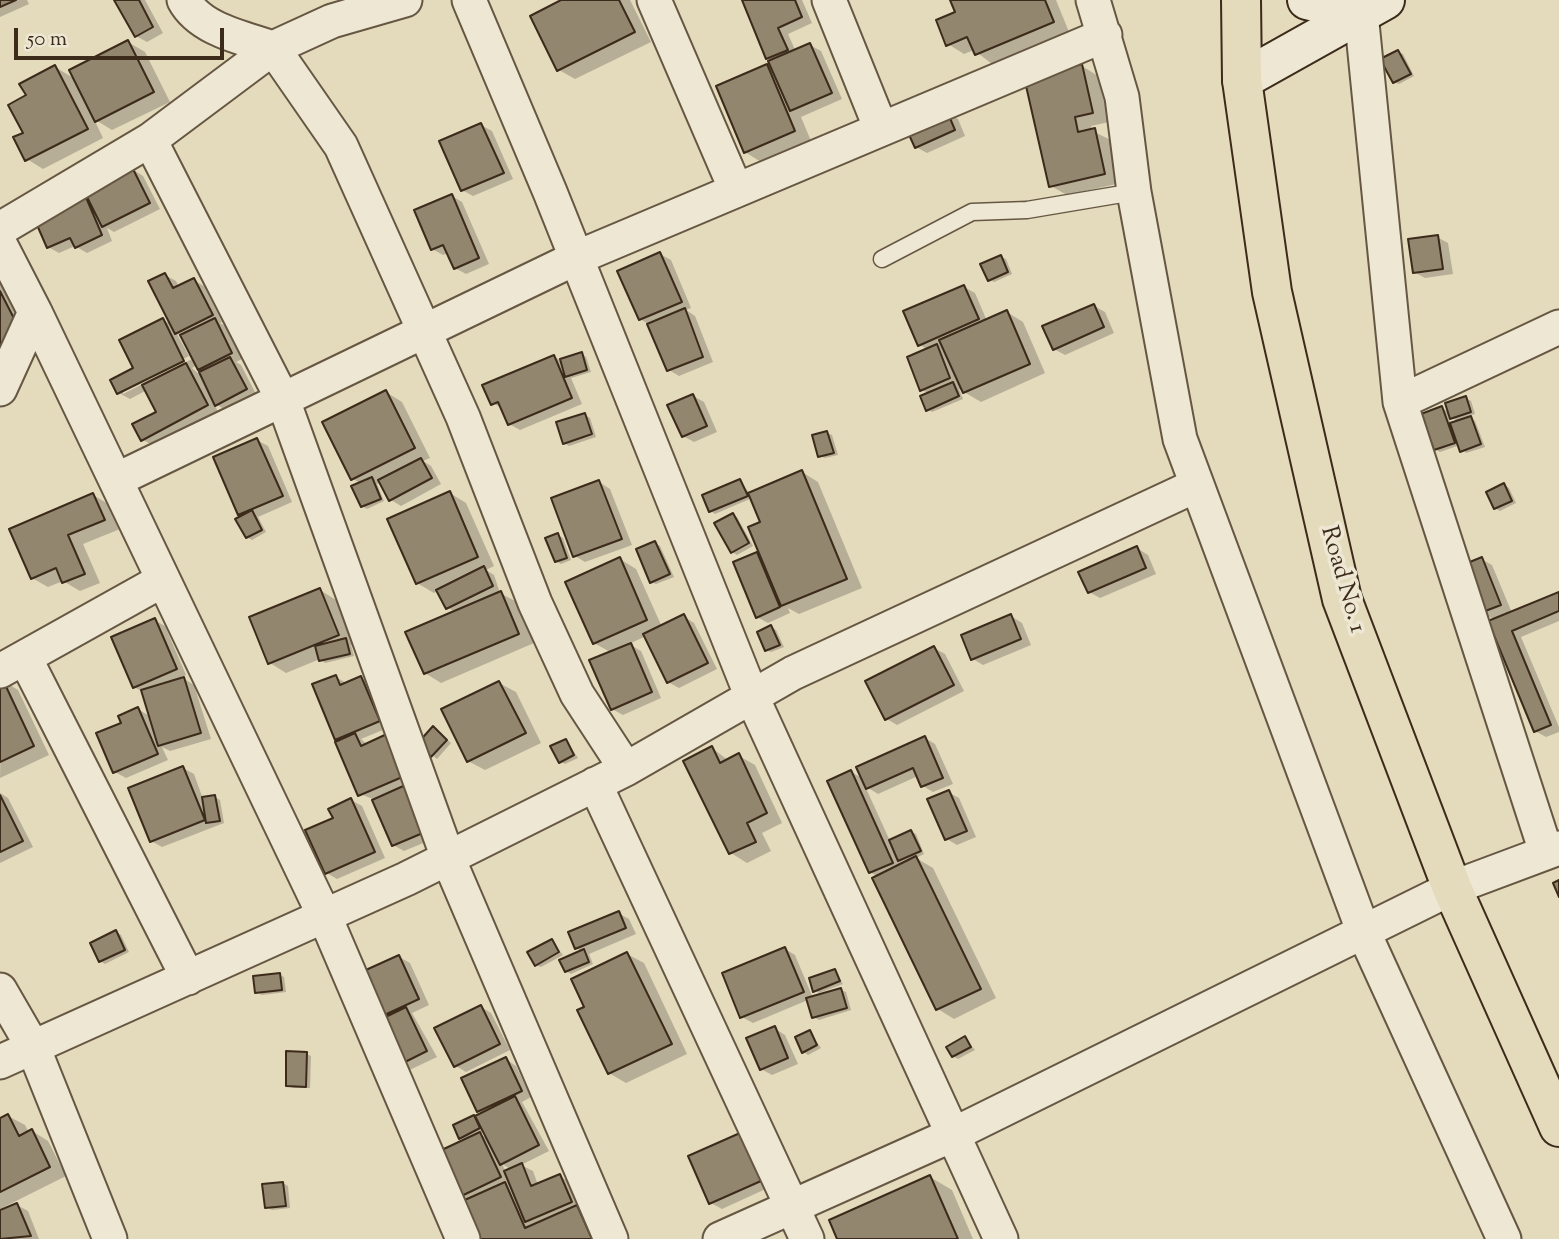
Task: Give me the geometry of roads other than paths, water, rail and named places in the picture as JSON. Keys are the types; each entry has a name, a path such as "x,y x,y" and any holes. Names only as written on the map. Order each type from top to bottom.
{"highway":[{"name":"Road No. 1","path":"1241,0 1242,80 1272,292 1342,599 1452,888 1559,1127"}],"street":[{"path":"184,0 190,11 226,33 274,48 341,146 463,417 535,603 556,649 577,694 626,769"},
{"path":"0,229 149,139 274,48 332,21 405,0"},
{"path":"469,0 752,697 1001,1239"},
{"path":"654,0 736,190"},
{"path":"829,0 881,129"},
{"path":"1093,0 1122,97 1133,192 1180,439 1364,933 1504,1239"},
{"path":"1307,0 1373,7"},
{"path":"1242,80 1373,7"},
{"path":"720,1239 952,1135 1452,888 1553,850 1400,402 1373,7"},
{"path":"116,480 576,258 1105,35"},
{"path":"149,139 283,400 448,858 611,1239"},
{"path":"0,244 325,917 463,1239"},
{"path":"0,389 35,312"},
{"path":"1400,402 1559,327"},
{"path":"0,1062 325,917 448,858 626,769 793,673 1197,485"},
{"path":"163,580 13,664 188,978"},
{"path":"595,784 807,1239"},
{"path":"0,990 33,1047 110,1239"}],"lane":[{"path":"882,259 972,212 1027,210 1133,192"}]}
